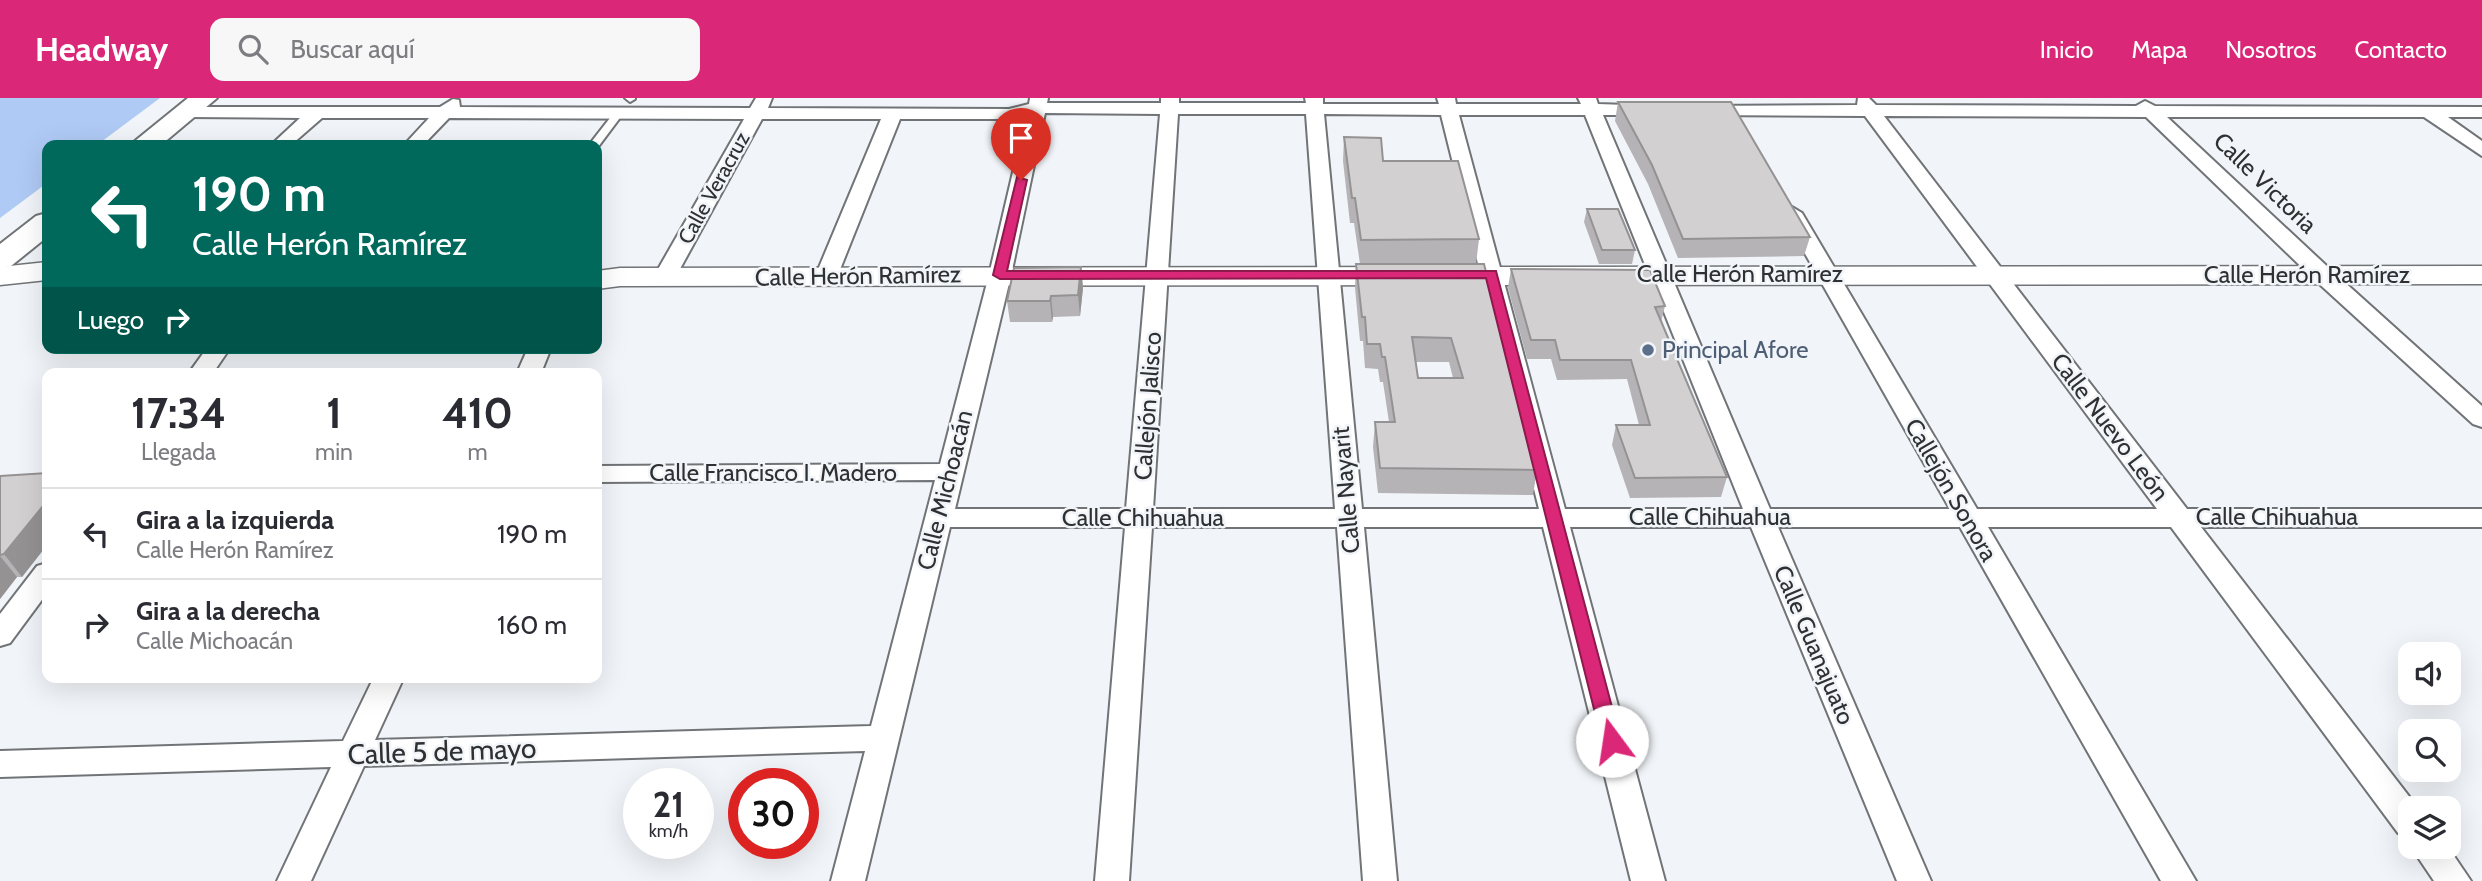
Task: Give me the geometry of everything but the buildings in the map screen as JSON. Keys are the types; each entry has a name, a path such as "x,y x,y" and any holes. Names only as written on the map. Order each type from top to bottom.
{"main road":[{"path":"150,140 197,103"},
{"path":"0,259 42,226"}],"street":[{"path":"2409,98 2482,149"},
{"path":"197,103 898,104 1009,114 1038,103 1590,104 1676,110 1730,104 2144,105 2482,112"},
{"path":"197,103 319,111 454,103"},
{"path":"418,140 454,103"},
{"name":"Calle Veracruz","path":"664,278 762,103"},
{"name":"Calle Michoacán","path":"848,881 1000,275 1038,103"},
{"path":"826,277 898,104"},
{"name":"Callejón Jalisco","path":"1112,881 1170,104"},
{"name":"Calle Nayarit","path":"1314,104 1380,881"},
{"path":"1447,104 1648,881"},
{"name":"Calle Guanajuato","path":"1590,104 1657,274 1914,881"},
{"path":"1730,104 1747,134"},
{"name":"Calle Nuevo León","path":"1866,104 2398,806"},
{"name":"Calle Victoria","path":"2144,105 2323,275 2482,419"},
{"path":"286,140 319,111"},
{"name":"Callejón Sonora","path":"1780,192 2179,881"},
{"path":"0,276 42,272"},
{"name":"Calle Herón Ramírez","path":"604,276 2482,275"},
{"path":"0,295 42,294"},
{"name":"Calle Francisco I. Madero","path":"602,474 950,472"},
{"name":"Calle Chihuahua","path":"938,518 2482,517"},
{"path":"0,635 42,580"},
{"path":"294,881 386,683"},
{"name":"Calle 5 de mayo","path":"0,765 883,738"},
{"path":"2437,859 2454,881"}],"lane":[{"path":"598,140 627,103"}],"water":[{"path":"0,98 160,98 104,140 42,140 42,187 0,218"}],"place":[{"name":"Principal Afore","path":"1648,350"}],"route":[{"path":"1021,180 1000,275 1492,274 1612,741"}]}
